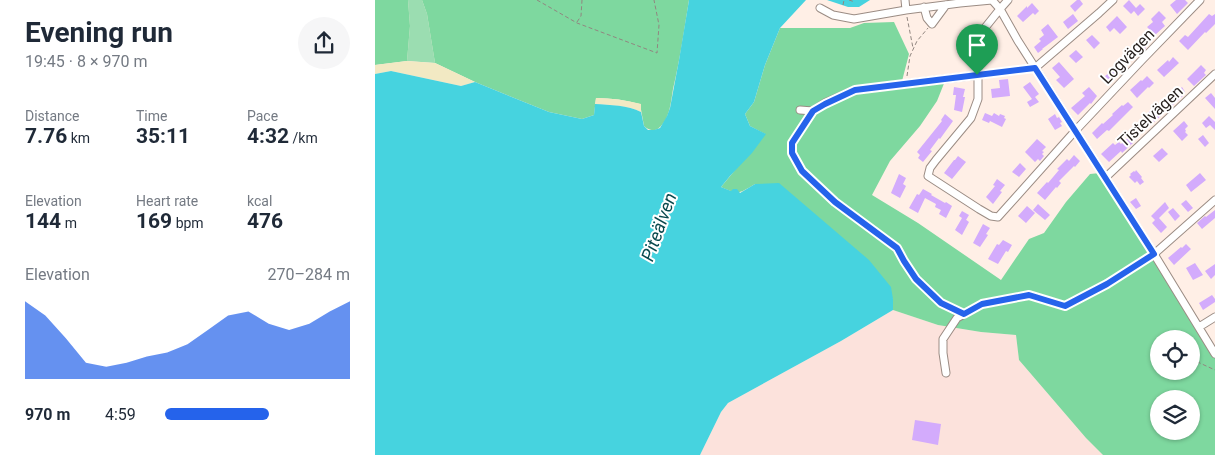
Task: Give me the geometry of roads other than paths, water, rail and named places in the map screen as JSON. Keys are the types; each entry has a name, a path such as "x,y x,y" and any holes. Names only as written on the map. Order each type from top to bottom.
{"street":[{"path":"905,0 906,10"},
{"path":"820,8 833,15 854,19 946,4 992,0 1000,9 1018,41 1154,254 1215,354"},
{"path":"800,110 813,111 855,90 977,75 978,55 984,29 1008,0"},
{"path":"1035,68 1113,0"},
{"name":"Logvägen","path":"977,75 978,99 971,118 930,168 928,176 991,216 998,217 1141,60 1200,0"},
{"path":"924,8 927,18 932,24 946,4"},
{"name":"Tistelvägen","path":"1105,178 1215,74"},
{"path":"946,373 943,339 957,318 982,304 1029,295 1065,306 1107,284 1154,254 1215,200"},
{"path":"1199,327 1215,317"}],"water":[{"name":"Piteälven","path":"689,0 806,0 780,28 765,65 754,102 745,114 750,126 766,134 752,153 721,187 731,191 737,189 740,193 755,184 779,183 869,260 891,287 893,310 728,403 721,412 700,455 375,455 375,74 391,71 461,86 475,82 549,112 582,119 594,115 595,104 625,107 641,112 644,126 648,130 654,130 660,128 670,108"},
{"path":"827,0 870,0 859,7 848,7"}]}
